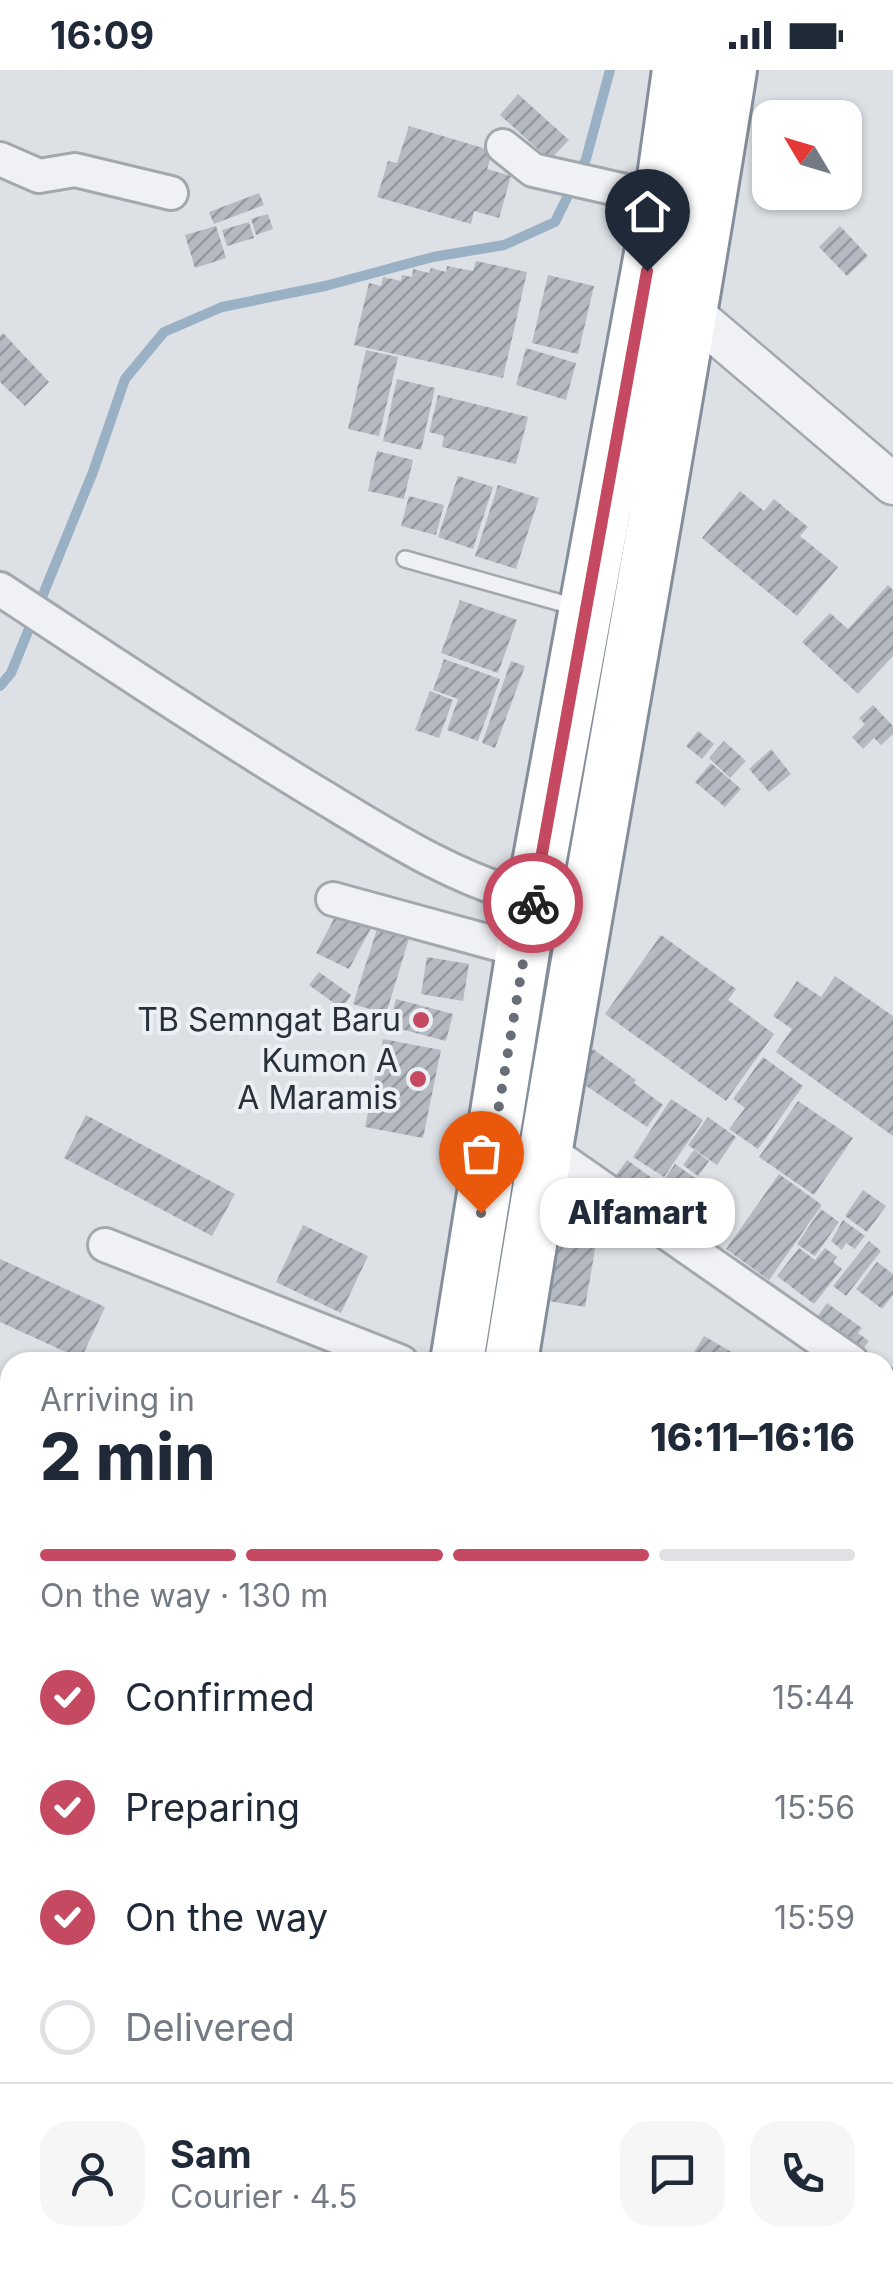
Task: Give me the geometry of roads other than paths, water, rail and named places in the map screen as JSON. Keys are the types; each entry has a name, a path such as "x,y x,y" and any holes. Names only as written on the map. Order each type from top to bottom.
{"highway":[{"path":"459,1352 523,952 661,199 679,70"},
{"path":"513,1352 692,313 730,70"}],"street":[{"path":"503,146 533,170 661,199"},
{"path":"0,159 39,176 74,170 171,194"},
{"path":"692,313 893,484"},
{"path":"8,594 268,763 417,854 480,885 534,900"},
{"path":"333,898 523,952"},
{"path":"545,1148 838,1352"},
{"path":"105,1244 376,1352"}],"lane":[{"path":"405,559 585,609"}],"waterway":[{"path":"0,686 11,673 93,472 125,379 164,332 222,307 325,286 433,257 504,245 555,222 586,159 610,70"}],"place":[{"name":"TB Semngat Baru","path":"421,1020"},
{"name":"Kumon A A Maramis","path":"418,1079"},
{"name":"Alfamart","path":"481,1213"}]}
